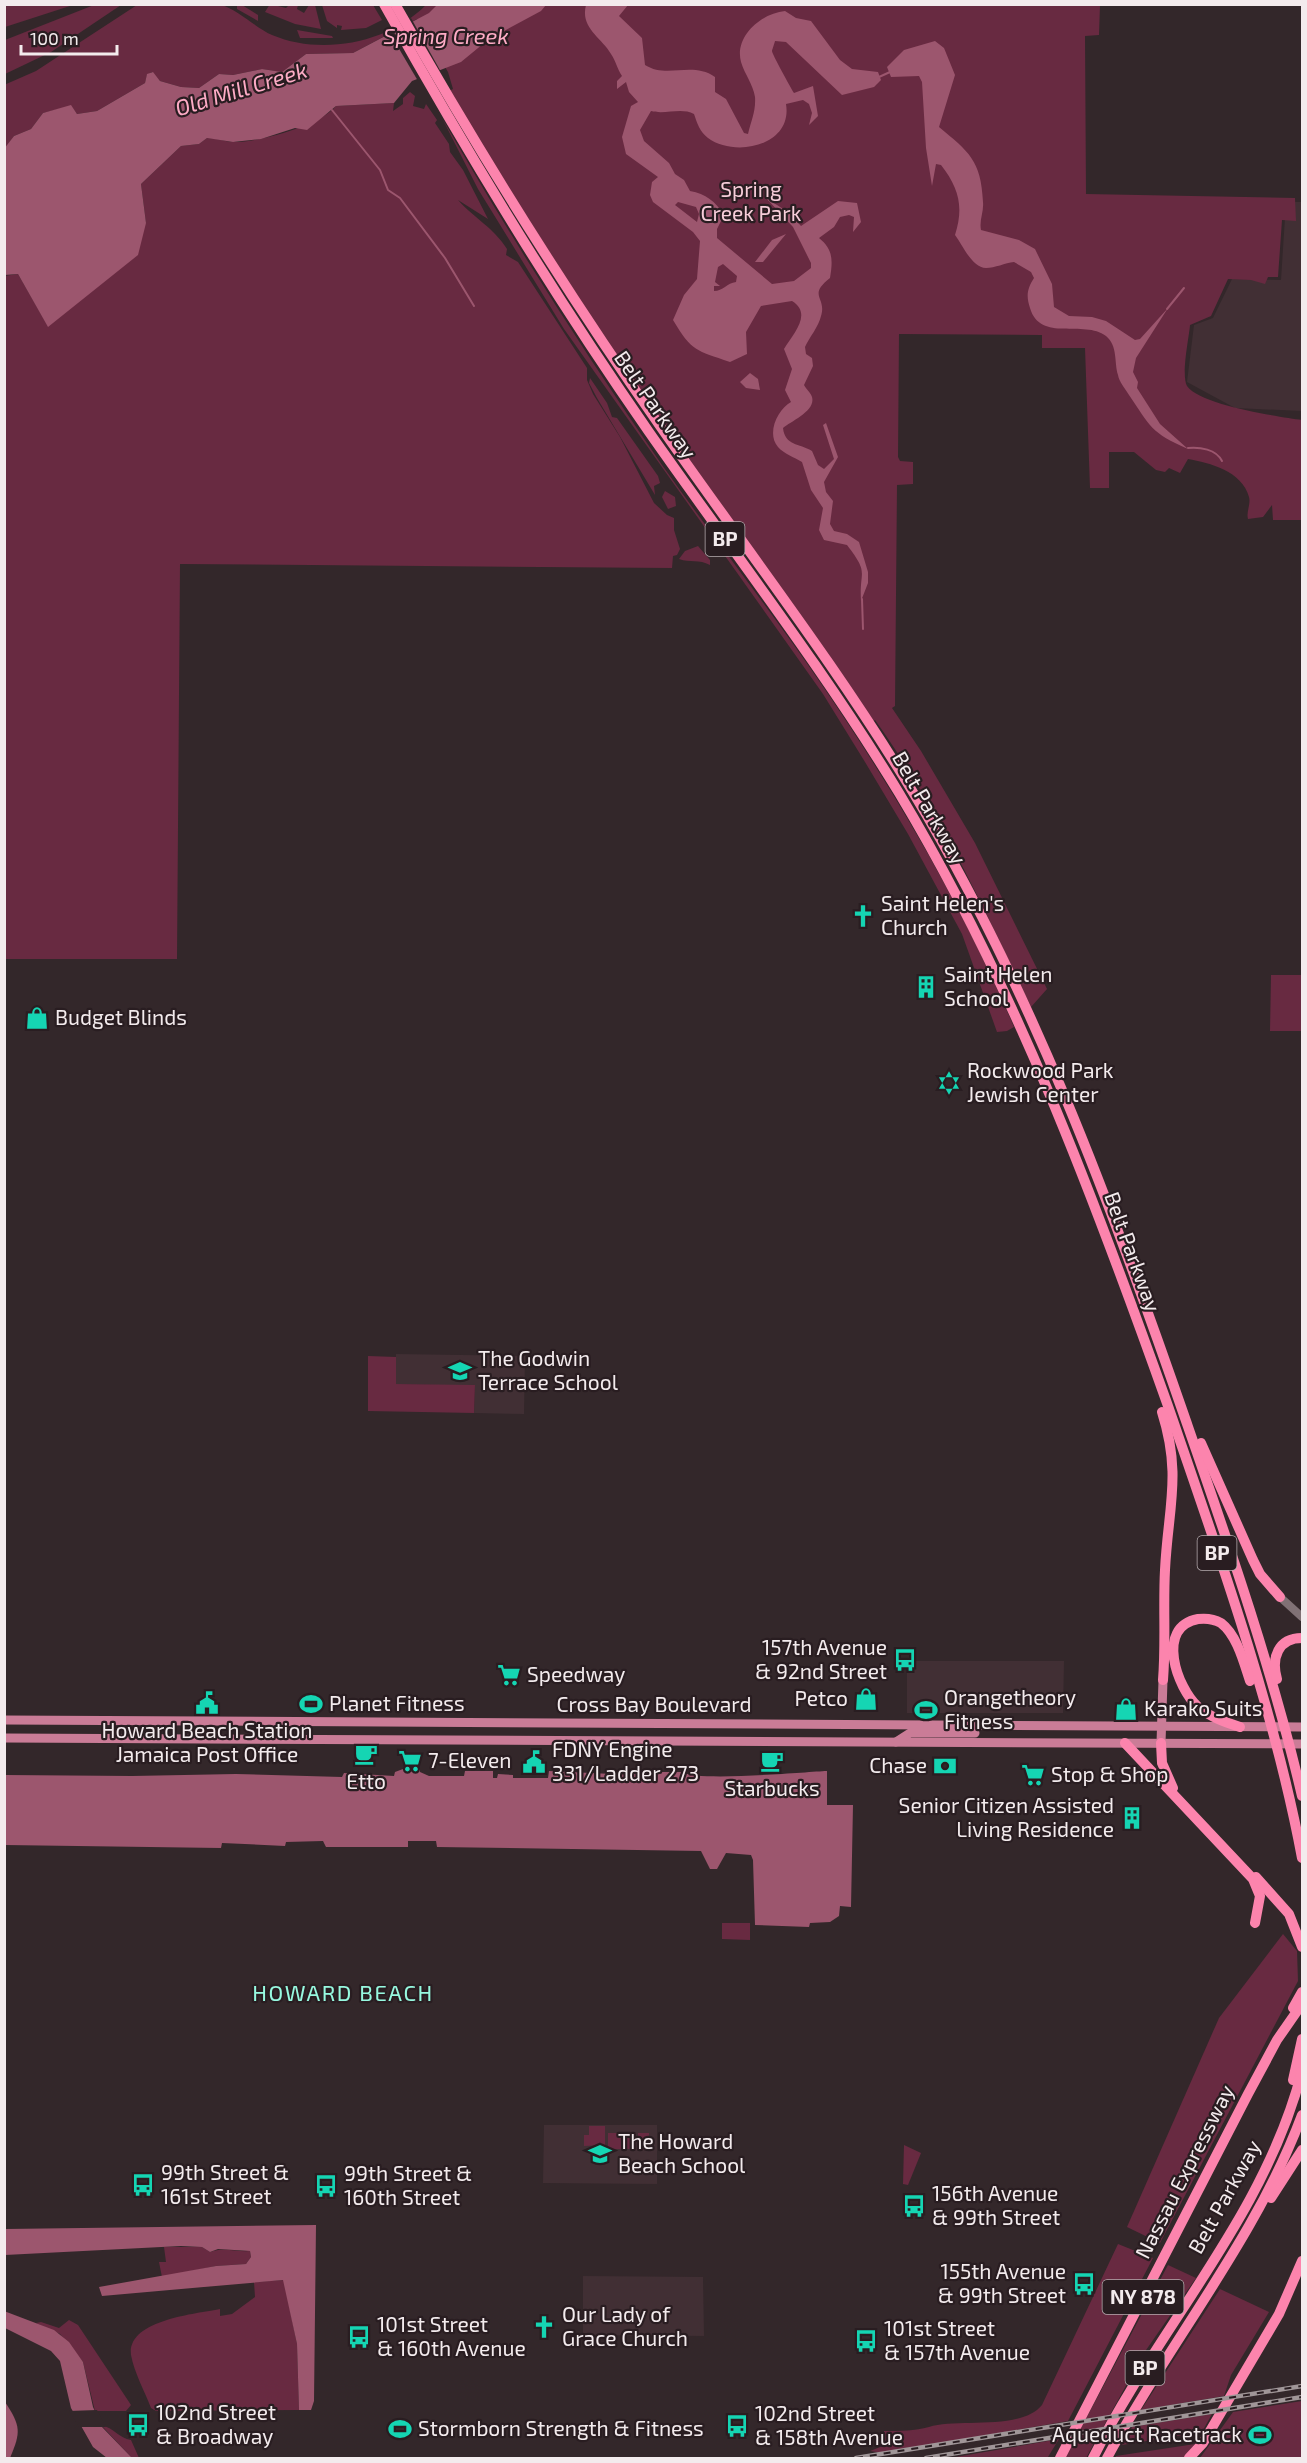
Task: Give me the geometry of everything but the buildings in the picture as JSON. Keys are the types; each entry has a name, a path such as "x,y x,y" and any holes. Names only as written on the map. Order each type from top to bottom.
{"highway":[{"name":"Belt Parkway","path":"384,4 591,348 867,741 959,898 1018,1022 1040,1056 1101,1187 1172,1380 1249,1612 1302,1796"},
{"name":"Belt Parkway","path":"395,4 449,110 615,360 880,739 970,894 1026,1012 1150,1356 1226,1580 1278,1752 1302,1858"},
{"path":"1150,1356 1170,1439 1174,1473 1165,1565 1163,1680"},
{"path":"1172,1380 1194,1423 1246,1547 1260,1574 1280,1597"},
{"path":"1241,1727 1203,1710 1182,1686 1175,1668 1174,1645 1181,1629 1191,1621 1211,1619 1219,1622 1228,1631 1243,1662 1278,1752"},
{"path":"1293,1759 1274,1662 1282,1645 1292,1639 1302,1638"},
{"path":"1125,1743 1282,1904 1295,1926 1302,1947"},
{"path":"1161,1743 1161,1758 1165,1774 1190,1810"},
{"path":"1242,1865 1259,1892 1255,1923 1268,1904 1282,1904"},
{"name":"Nassau Expressway","path":"1060,2458 1277,2040 1300,2001"},
{"path":"1276,2147 1302,2039"},
{"name":"Belt Parkway","path":"1093,2458 1146,2365 1234,2229 1276,2147 1302,2071"},
{"name":"Belt Parkway","path":"1107,2458 1150,2384 1243,2237 1276,2177 1302,2115"},
{"path":"1243,2237 1302,2150"},
{"path":"1189,2458 1203,2443 1280,2314 1302,2261"},
{"path":"1056,2458 1074,2430"}],"main road":[{"path":"1161,1743 1163,1680"},
{"name":"Cross Bay Boulevard","path":"4,1720 1302,1727"},
{"path":"896,1742 910,1732 989,1732 997,1727"},
{"name":"Cross Bay Boulevard","path":"4,1738 1302,1744"},
{"path":"1194,2458 1203,2443"}],"street":[{"path":"1280,1597 1302,1617"}],"shaded area":[{"path":"1286,202 1302,202 1302,411 1235,408 1187,382 1194,325 1213,318 1232,279 1281,280"},
{"name":"The Godwin Terrace School","path":"396,1354 525,1356 524,1414 474,1413 475,1386 395,1384"},
{"path":"907,1661 1064,1661 1063,1713 907,1713"},
{"name":"The Howard Beach School","path":"544,2125 657,2125 657,2184 543,2183"},
{"path":"583,2276 703,2277 704,2336 583,2335"}],"green space":[{"name":"Spring Creek Park","path":"192,3 221,5 272,35 312,45 333,45 374,37 393,29 426,5 1100,5 1099,35 1085,36 1086,194 1295,198 1296,221 1282,220 1278,277 1268,277 1265,284 1251,280 1228,279 1211,316 1190,325 1185,381 1195,393 1207,399 1241,409 1302,420 1302,520 1273,520 1272,505 1263,517 1248,519 1249,497 1240,481 1215,466 1188,459 1180,473 1169,468 1165,472 1156,470 1134,452 1109,452 1109,488 1090,488 1085,348 1042,348 1042,335 899,334 898,457 900,461 913,462 913,484 897,485 895,706 892,708 921,751 975,843 1047,989 1031,1007 959,860 898,754 875,720 870,723 660,425 447,92 453,89 448,72 417,19 353,53 306,54 282,72 262,69 233,75 219,74 199,88 181,87 160,81 152,72 147,75 145,83 97,111 77,114 71,106 43,113 31,129 14,136 5,149 4,85 36,71 137,5"},
{"path":"5,4 73,4 73,5 5,27"},
{"path":"270,4 286,8 289,5 298,5 297,9 304,13 309,5 315,5 321,29 295,24 265,12"},
{"path":"94,5 121,5 51,52 5,74 5,40"},
{"path":"237,5 242,5 258,15 258,21 237,9"},
{"path":"322,5 373,5 382,20 366,28 341,30 342,26 337,25 337,28 327,21"},
{"path":"297,30 332,36 333,38 300,38"},
{"path":"410,92 415,96 413,106 424,109 426,104 437,120 435,123 449,144 450,152 463,170 488,219 458,200 496,235 507,249 506,255 518,262 587,368 587,380 593,394 620,437 654,503 674,518 674,530 680,549 677,555 673,556 672,568 180,564 177,959 5,959 4,276 18,274 48,326 146,223 141,184 181,146 199,144 207,138 235,142 274,136 317,120 336,106 394,103 393,111 403,104 403,98"},
{"path":"442,118 548,294 604,380 662,465 804,660 877,769 951,895 1014,1027 1007,1031 997,1032 962,934 908,834 865,762 823,694 564,329 478,189"},
{"path":"590,378 607,403 612,417 617,418 658,476 660,483 654,486 655,495 597,398 589,383"},
{"path":"665,491 675,497 676,506 668,509 662,497"},
{"path":"698,546 710,560 710,565 679,559 685,551"},
{"path":"1271,975 1302,975 1302,1031 1270,1031"},
{"path":"368,1356 396,1357 396,1384 475,1385 474,1413 368,1411"},
{"path":"722,1923 750,1923 750,1940 722,1939"},
{"path":"1283,1934 1297,1951 1298,1981 1160,2243 1127,2227 1219,2018"},
{"path":"589,2126 605,2126 605,2145 584,2146 584,2135 589,2135"},
{"path":"608,2133 621,2133 621,2149 608,2149"},
{"path":"623,2133 636,2133 636,2149 622,2149"},
{"path":"638,2133 649,2133 649,2150 638,2150"},
{"path":"904,2145 921,2153 908,2185 903,2184"},
{"path":"1118,2244 1153,2258 1068,2421 883,2453 870,2451 883,2446 884,2431 1004,2421 1032,2413 1042,2405"},
{"path":"164,2247 202,2247 210,2252 250,2251 251,2257 246,2264 216,2266 162,2277 159,2262 166,2262"},
{"path":"1168,2265 1196,2278 1144,2353 1086,2458 1065,2458"},
{"path":"284,2280 297,2344 299,2410 156,2411 151,2408 132,2362 133,2343 140,2334 151,2326 180,2317 220,2309 220,2316 232,2314 255,2297 254,2282"},
{"path":"1220,2289 1269,2312 1231,2375 1224,2396 1141,2410"},
{"path":"69,2320 78,2325 131,2405 126,2411 95,2411 83,2362 60,2334 36,2323 41,2322 59,2328"},
{"name":"Aqueduct Racetrack","path":"1302,2401 1302,2458 1200,2458 1233,2412"},
{"path":"1212,2414 1202,2432 1122,2445 1132,2427"},
{"path":"101,2425 131,2440 139,2458 132,2458"},
{"path":"1059,2439 1048,2457 950,2458"},
{"path":"1195,2444 1184,2458 1115,2458 1116,2456"}],"water":[{"name":"Old Mill Creek","path":"437,5 546,5 541,11 489,39 461,62 412,81 394,103 336,106 307,130 295,128 261,139 233,142 207,138 199,144 181,146 141,184 146,223 138,255 48,327 18,274 5,275 4,149 14,136 31,129 43,113 71,105 77,114 97,111 145,83 147,74 153,72 160,81 181,87 199,88 219,74 233,75 262,69 282,72 306,54 353,53 429,13"},
{"path":"586,5 628,5 619,16 642,38 645,65 662,71 697,70 715,77 715,92 726,99 744,133 748,134 755,97 741,62 740,52 746,35 767,16 785,11 796,18 811,21 840,60 852,69 878,72 881,80 874,87 842,95 786,42 775,41 772,51 794,93 813,86 818,116 809,125 812,113 809,104 803,100 786,104 786,118 781,130 772,138 746,147 719,144 708,138 701,130 694,114 684,111 651,111 640,130 644,141 669,163 675,174 684,180 690,191 705,196 721,210 724,215 717,229 717,238 772,284 794,281 811,268 811,263 793,227 766,198 788,212 801,226 838,201 857,203 861,222 853,232 854,217 849,215 840,217 834,227 819,238 827,246 832,266 830,278 823,284 819,293 822,305 820,320 805,347 806,354 812,358 813,366 804,385 812,402 807,411 783,428 784,434 790,441 812,451 818,465 824,469 834,459 823,425 826,423 838,457 824,482 826,492 833,501 830,524 834,531 847,534 859,542 868,572 868,583 861,601 862,572 859,562 847,545 824,540 819,530 823,508 811,490 802,462 780,449 773,435 778,416 791,402 785,390 792,369 784,349 796,331 801,312 792,301 761,306 746,332 747,354 730,362 702,352 685,338 673,320 684,295 697,279 700,241 693,232 653,202 650,195 652,182 658,177 626,154 622,137 631,106 638,102 629,92 626,82 617,89 617,81 622,76 607,48 592,32 585,13","holes":["678,202 696,207 699,214 697,222 675,205","723,264 737,276 736,282 714,291 714,286 720,286 715,282 718,267"]},
{"path":"935,41 944,48 955,75 939,127 966,151 976,166 982,188 981,230 1019,240 1035,249 1052,284 1054,307 1069,316 1092,317 1106,321 1135,340 1140,339 1168,308 1136,358 1133,372 1138,382 1137,388 1160,424 1188,449 1152,428 1120,380 1114,349 1106,336 1086,329 1053,328 1043,325 1035,319 1029,304 1028,293 1034,278 1031,272 1014,262 989,268 981,267 972,260 955,235 959,215 958,198 952,182 941,165 936,164 932,186 926,148 922,82 919,76 891,77 887,67 904,50"},
{"path":"786,234 763,262 755,262 772,240"},
{"path":"750,373 758,379 760,390 746,388 740,382"},
{"path":"403,1769 420,1769 420,1772 429,1776 464,1776 465,1771 493,1771 493,1778 497,1778 498,1774 513,1775 513,1778 548,1778 549,1771 633,1775 635,1772 682,1772 692,1775 728,1776 827,1771 827,1805 853,1805 851,1907 840,1906 839,1916 830,1922 810,1923 809,1927 755,1925 751,1855 726,1853 717,1869 710,1869 701,1851 437,1847 436,1841 408,1841 408,1847 326,1847 323,1841 286,1842 285,1846 222,1843 221,1848 5,1845 5,1775 236,1774 342,1777 344,1773 394,1776 395,1772"},
{"path":"316,2225 314,2401 311,2410 299,2410 297,2344 283,2280 102,2296 99,2287 216,2266 246,2264 251,2257 250,2251 218,2249 210,2252 202,2247 181,2246 5,2255 5,2229"},
{"path":"4,2311 54,2330 69,2342 83,2362 93,2407 102,2427 132,2458 107,2458 93,2447 71,2408 60,2361 51,2351 5,2328"},
{"path":"5,2402 18,2429 10,2458 5,2458"}],"pier":[{"path":"411,18 441,72 418,81 388,30"},
{"path":"97,2410 106,2427 79,2427 69,2411"}],"waterway":[{"name":"Spring Creek","path":"879,77 890,72"},
{"path":"332,110 380,170 388,190 400,198 445,258 474,306"},
{"name":"Spring Creek","path":"1167,309 1184,288"},
{"name":"Spring Creek","path":"1188,448 1212,451 1222,461"},
{"path":"862,599 863,629"}],"railway":[{"path":"856,2458 1302,2386"},
{"path":"926,2458 1302,2397"}],"place":[{"name":"Saint Helen's Church","path":"863,916"},
{"name":"Saint Helen School","path":"926,987"},
{"name":"Budget Blinds","path":"37,1018"},
{"name":"Rockwood Park Jewish Center","path":"949,1083"},
{"name":"The Godwin Terrace School","path":"460,1371"},
{"name":"157th Avenue & 92nd Street","path":"905,1660"},
{"name":"Speedway","path":"509,1675"},
{"name":"Petco","path":"866,1699"},
{"name":"Howard Beach Station Jamaica Post Office","path":"207,1703"},
{"name":"Planet Fitness","path":"311,1704"},
{"name":"Karako Suits","path":"1126,1709"},
{"name":"Orangetheory Fitness","path":"926,1710"},
{"name":"Etto","path":"366,1754"},
{"name":"7-Eleven","path":"410,1761"},
{"name":"Starbucks","path":"772,1761"},
{"name":"FDNY Engine 331/Ladder 273","path":"534,1762"},
{"name":"Chase","path":"945,1766"},
{"name":"Stop & Shop","path":"1033,1775"},
{"name":"Senior Citizen Assisted Living Residence","path":"1132,1818"},
{"name":"The Howard Beach School","path":"600,2154"},
{"name":"99th Street & 161st Street","path":"143,2185"},
{"name":"99th Street & 160th Street","path":"326,2186"},
{"name":"156th Avenue & 99th Street","path":"914,2206"},
{"name":"155th Avenue & 99th Street","path":"1084,2284"},
{"name":"Our Lady of Grace Church","path":"544,2327"},
{"name":"101st Street & 160th Avenue","path":"359,2337"},
{"name":"101st Street & 157th Avenue","path":"866,2341"},
{"name":"102nd Street & Broadway","path":"138,2425"},
{"name":"102nd Street & 158th Avenue","path":"737,2426"},
{"name":"Stormborn Strength & Fitness","path":"400,2429"},
{"name":"Aqueduct Racetrack","path":"1260,2435"}],"district":[{"name":"HOWARD BEACH","path":"343,1993"}]}
